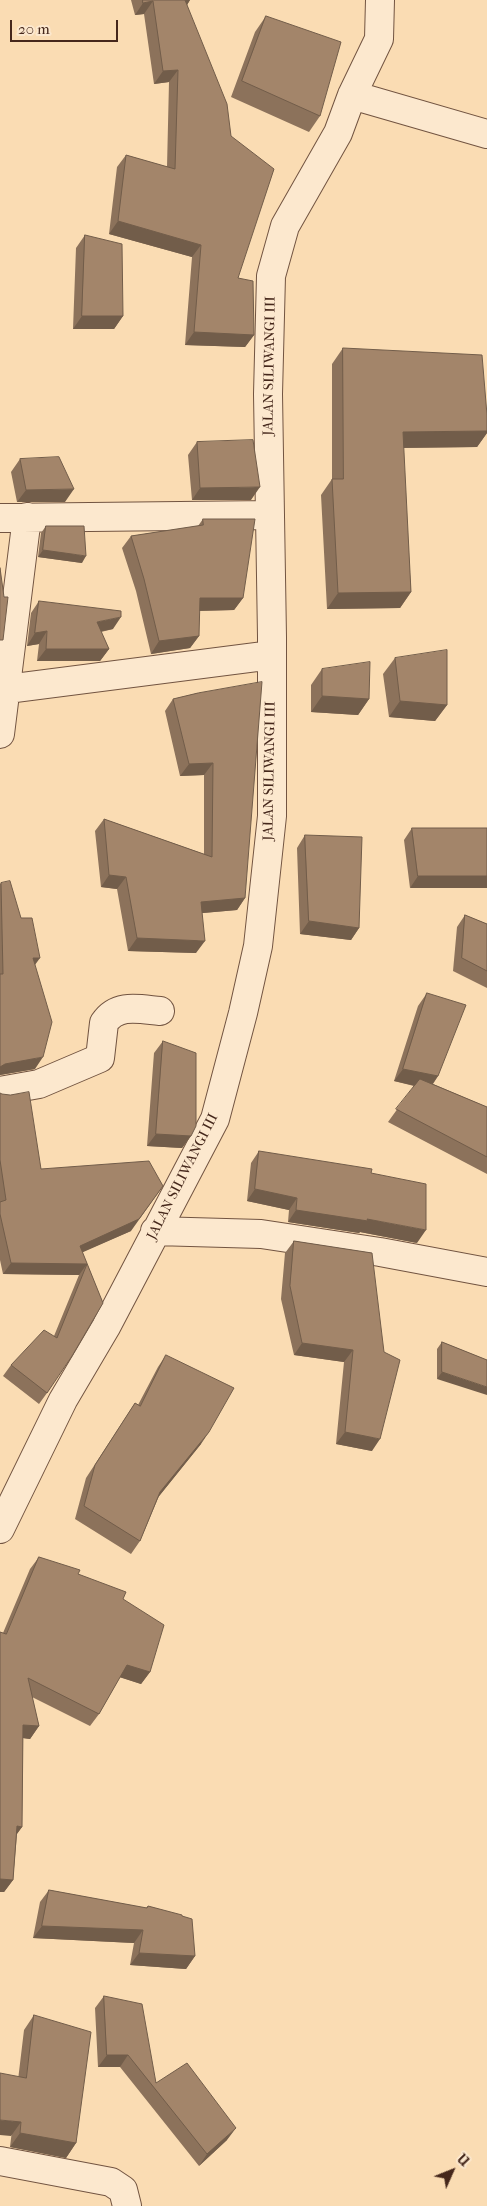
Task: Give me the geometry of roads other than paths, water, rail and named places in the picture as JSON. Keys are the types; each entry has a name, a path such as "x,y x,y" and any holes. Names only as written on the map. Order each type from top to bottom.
{"street":[{"name":"JALAN SILIWANGI III","path":"0,1529 63,1400 106,1327 215,1119 243,1014 258,946 272,816 272,655 268,394 271,276 285,226 338,133 352,95 379,38 380,0"},
{"path":"352,95 487,134"},
{"path":"0,734 7,689 13,518 270,515"},
{"path":"7,689 272,655"},
{"path":"0,1091 39,1084 100,1058 104,1023 116,1011 129,1008 160,1011"},
{"path":"155,1232 261,1234 380,1252 487,1272"},
{"path":"0,2161 111,2182 123,2190 128,2206"}]}
